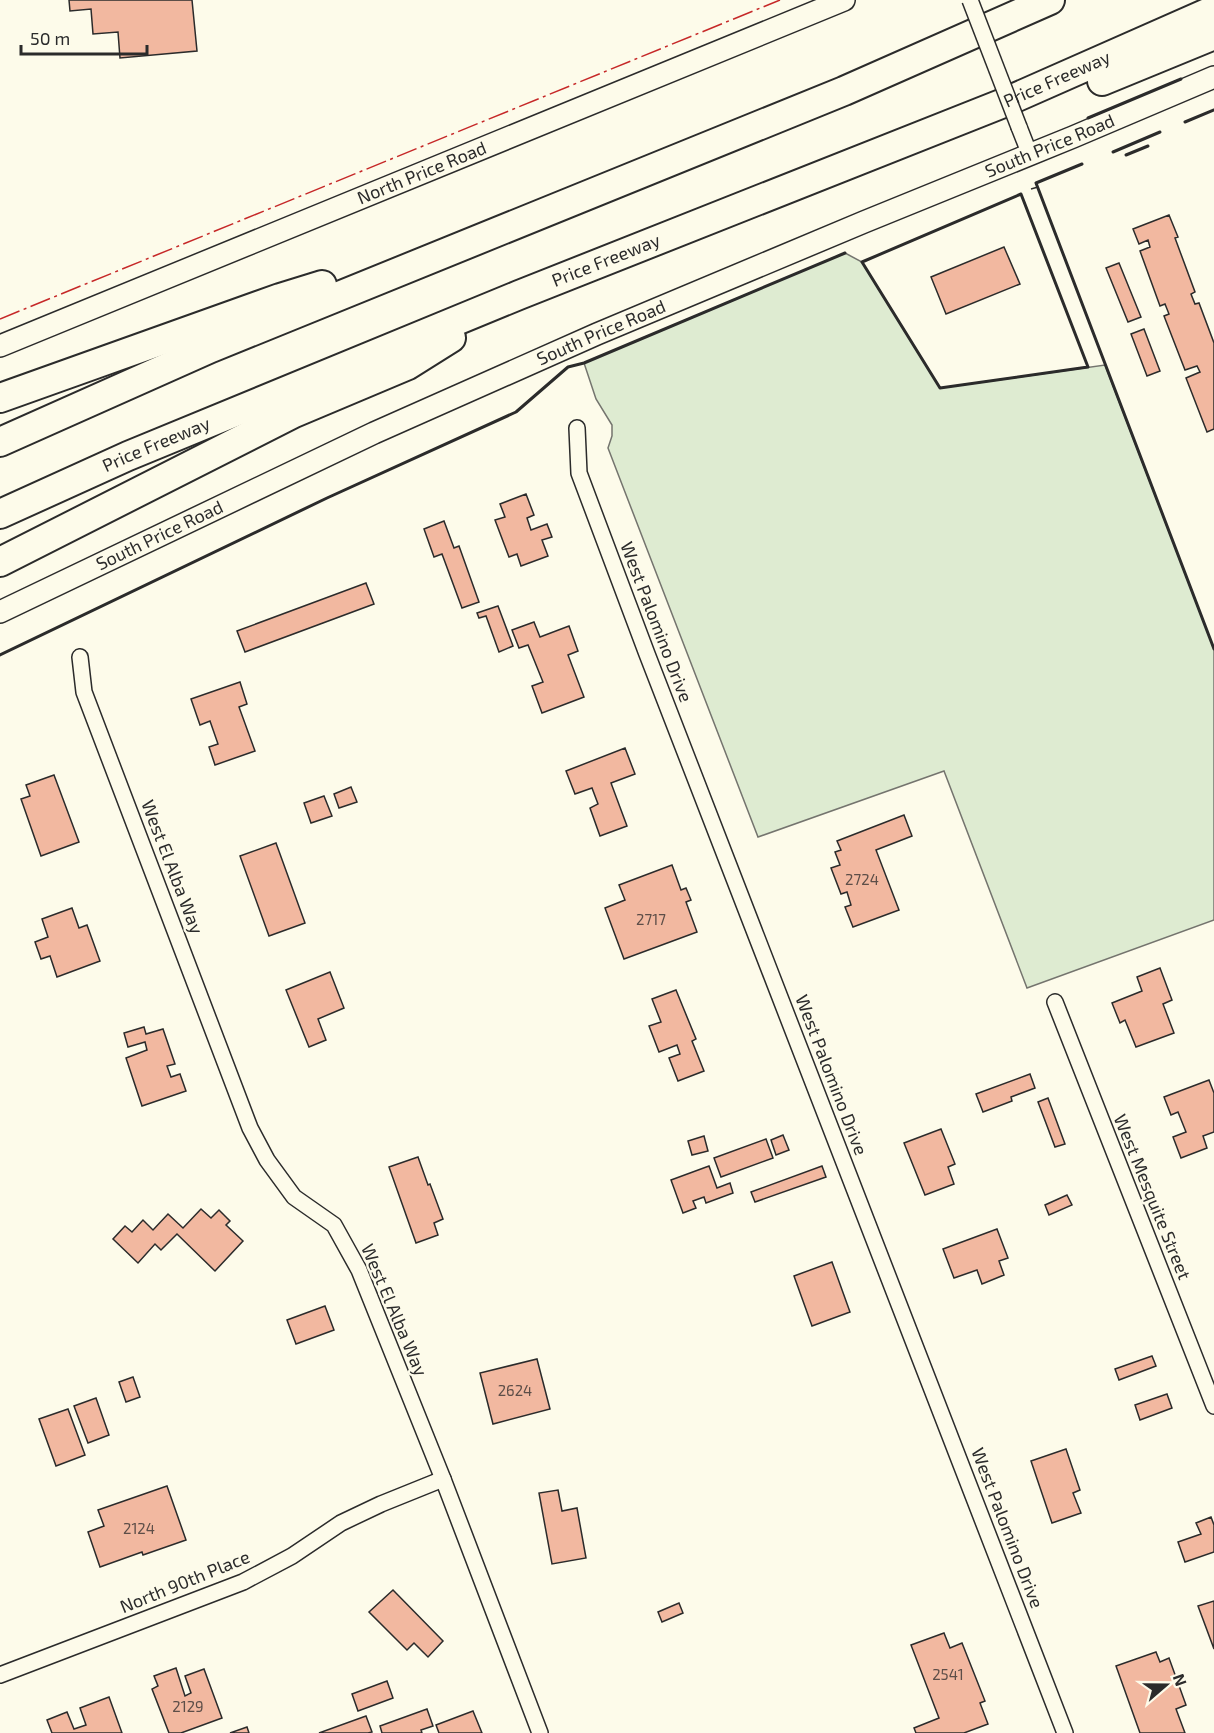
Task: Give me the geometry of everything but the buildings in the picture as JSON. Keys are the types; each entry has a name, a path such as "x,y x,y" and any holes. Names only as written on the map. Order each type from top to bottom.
{"highway":[{"path":"0,442 212,348 844,91 1038,3"},
{"name":"Price Freeway","path":"0,514 128,456 519,296 1001,104 1214,10"},
{"path":"1001,104 1068,95 1214,35"},
{"path":"0,398 280,298 507,228"},
{"path":"0,562 294,413 408,365 519,296"}],"main road":[{"name":"North Price Road","path":"0,346 844,0"},
{"name":"South Price Road","path":"0,612 374,433 597,334 1214,77"}],"street":[{"path":"970,0 1030,155"},
{"name":"West Palomino Drive","path":"577,428 579,473 1065,1733"},
{"name":"West El Alba Way","path":"80,657 84,692 250,1128 267,1160 294,1197 333,1225 359,1270 443,1479 540,1733"},
{"name":"West Mesquite Street","path":"1055,1002 1214,1406"},
{"name":"North 90th Place","path":"0,1675 243,1582 292,1556 341,1523 443,1479"}],"green space":[{"path":"845,253 862,262 940,388 1105,365 1214,649 1214,920 1027,988 944,771 758,837 608,448 612,436 612,425 596,399 584,363"}],"fence":[{"path":"1031,189 1038,187"}],"wall":[{"path":"1088,118 1181,79"},
{"path":"1185,122 1214,110"},
{"path":"1113,152 1160,132"},
{"path":"1126,155 1148,146"},
{"path":"1082,164 1036,183 1214,649"},
{"path":"1021,194 1088,367 940,388 862,262 1021,194"},
{"path":"0,655 327,498 516,412 568,367 584,363 845,253"}],"power":[{"path":"0,319 780,0"}]}
